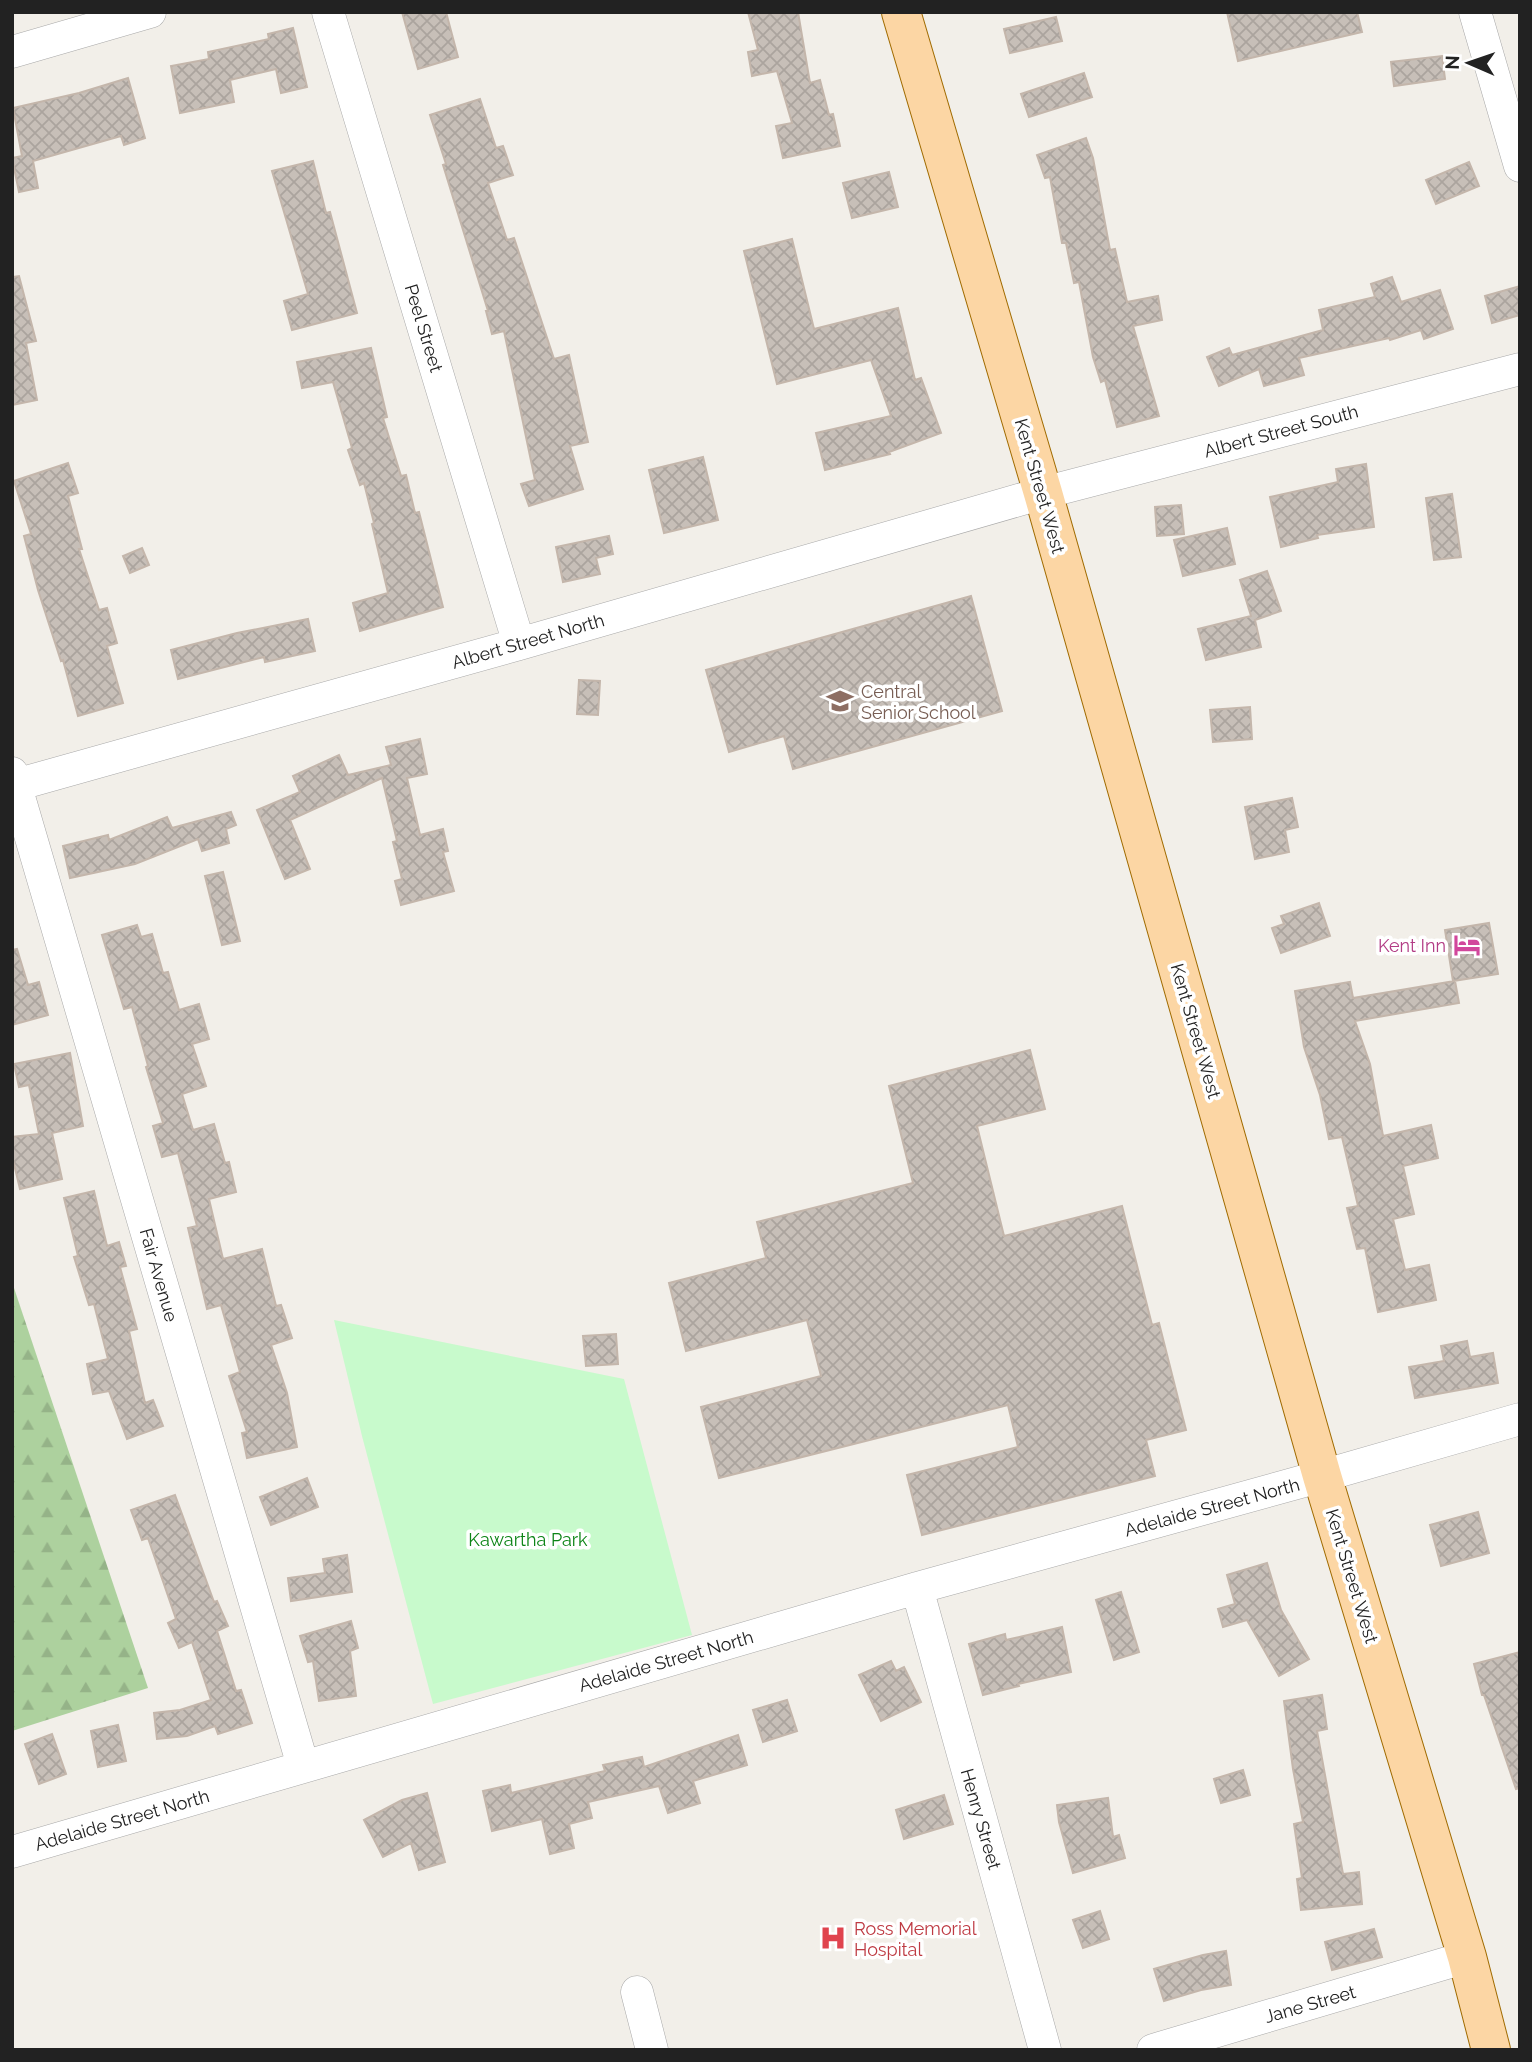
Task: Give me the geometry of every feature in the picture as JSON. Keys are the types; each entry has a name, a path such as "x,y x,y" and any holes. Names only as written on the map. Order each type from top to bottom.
{"main road":[{"name":"Kent Street West","path":"901,12 1043,493 1322,1476 1467,1957 1491,2050"}],"street":[{"path":"12,52 150,12"},
{"name":"Peel Street","path":"328,12 520,644"},
{"path":"1475,12 1520,166"},
{"name":"Albert Street South","path":"1043,493 1520,369"},
{"name":"Albert Street North","path":"13,781 520,644 1043,493"},
{"name":"Fair Avenue","path":"13,781 303,1766"},
{"name":"Adelaide Street North","path":"12,1852 917,1588 1520,1419"},
{"name":"Henry Street","path":"917,1588 1045,2050"},
{"name":"Jane Street","path":"1153,2050 1467,1957"},
{"path":"637,1992 652,2050"}],"green space":[{"path":"12,1282 148,1688 12,1731"},
{"name":"Kawartha Park","path":"334,1320 624,1379 692,1635 433,1704"}],"building":[{"path":"402,12 446,12 458,57 418,69"},
{"path":"748,12 798,12 810,83 820,80 829,115 833,114 840,146 783,158 776,126 792,123 777,71 752,76 748,52 758,50"},
{"path":"1227,12 1357,12 1362,32 1238,61"},
{"path":"1056,17 1062,41 1010,53 1004,29"},
{"path":"293,28 307,87 281,93 276,69 230,80 234,102 180,113 171,66 209,59 208,52 269,39 268,34"},
{"path":"1442,56 1445,79 1394,86 1391,62"},
{"path":"1084,73 1092,97 1029,117 1021,94"},
{"path":"128,78 145,138 124,145 121,136 33,161 38,188 19,192 12,158 22,156 13,108 79,93"},
{"path":"480,99 496,148 503,146 513,175 488,183 507,240 514,238 554,359 569,355 588,442 570,446 583,489 529,506 521,484 535,480 504,331 492,334 488,311 430,115"},
{"path":"1086,138 1093,158 1110,250 1115,249 1127,302 1158,296 1162,320 1133,326 1159,416 1117,427 1105,380 1101,382 1093,357 1079,282 1074,283 1066,243 1062,243 1050,177 1045,178 1037,155"},
{"path":"313,161 326,213 330,212 357,313 292,330 284,301 308,294 272,171"},
{"path":"1469,162 1479,186 1436,204 1426,180"},
{"path":"889,172 898,207 852,218 843,183"},
{"path":"792,239 814,329 898,308 915,380 921,378 941,433 889,452 890,454 825,470 816,433 891,416 871,360 777,384 744,251"},
{"path":"19,276 36,341 26,343 37,400 12,405 12,277"},
{"path":"1392,277 1401,302 1440,290 1453,329 1424,339 1421,330 1390,340 1389,338 1299,358 1304,375 1264,386 1259,369 1219,386 1207,357 1229,348 1232,355 1323,330 1319,310 1375,297 1371,284"},
{"path":"1520,286 1520,315 1492,323 1485,296"},
{"path":"371,348 387,417 383,418 401,476 406,475 415,513 419,512 443,607 360,631 353,603 388,593 372,524 374,523 364,483 360,485 348,450 352,448 333,382 302,388 297,362"},
{"path":"703,457 718,520 664,533 649,470"},
{"path":"68,463 78,493 68,496 82,549 79,549 99,610 107,608 117,643 107,646 123,703 78,716 63,660 61,661 38,590 24,536 31,534 14,481"},
{"path":"1366,464 1374,527 1317,535 1318,538 1281,547 1270,497 1338,482 1336,469"},
{"path":"1452,494 1461,557 1434,560 1426,498"},
{"path":"1181,505 1184,534 1157,536 1155,507"},
{"path":"1227,528 1235,564 1183,576 1174,540"},
{"path":"609,536 613,554 596,558 600,574 563,582 556,547"},
{"path":"142,548 149,565 130,573 123,556"},
{"path":"1267,571 1281,611 1255,620 1261,647 1206,660 1198,629 1251,616 1240,580"},
{"path":"971,596 1002,711 793,769 784,736 729,752 706,670"},
{"path":"308,619 315,651 265,662 264,657 178,679 171,650"},
{"path":"579,680 600,681 598,715 577,714"},
{"path":"1250,707 1252,739 1213,742 1210,710"},
{"path":"420,739 427,774 407,778 420,835 443,829 448,851 443,852 454,891 401,905 395,881 402,879 393,842 397,841 382,778 290,820 310,869 285,879 257,810 300,792 293,776 339,755 348,775 391,765 386,747"},
{"path":"1292,798 1298,827 1285,830 1289,852 1255,859 1245,807"},
{"path":"231,812 236,825 226,829 229,843 202,851 198,839 135,864 70,878 63,846 108,835 109,840 167,817 172,828"},
{"path":"223,872 240,941 222,945 205,876"},
{"path":"1319,903 1330,936 1281,953 1272,928 1284,924 1281,916"},
{"path":"1489,923 1498,974 1453,981 1445,930"},
{"path":"137,925 141,937 152,934 163,973 168,972 179,1010 199,1004 209,1039 192,1044 206,1086 182,1094 193,1130 214,1124 225,1163 229,1162 236,1192 209,1199 223,1259 262,1249 276,1306 281,1305 292,1338 271,1345 287,1393 297,1447 247,1458 242,1433 247,1432 229,1376 240,1372 221,1305 207,1309 188,1228 197,1226 178,1153 162,1157 153,1126 163,1123 146,1067 148,1066 132,1007 124,1009 102,935"},
{"path":"17,949 28,985 39,982 48,1015 12,1025 12,950"},
{"path":"1455,981 1459,1003 1355,1021 1370,1064 1383,1136 1431,1125 1438,1158 1403,1166 1414,1214 1393,1219 1405,1270 1429,1265 1436,1300 1378,1312 1365,1248 1357,1249 1347,1208 1358,1206 1342,1137 1329,1139 1320,1095 1304,1047 1295,991 1350,982 1353,998"},
{"path":"1030,1050 1045,1109 977,1126 1004,1236 1122,1206 1152,1325 1159,1323 1186,1430 1146,1440 1155,1476 922,1535 907,1475 1018,1447 1008,1405 719,1478 701,1407 821,1376 807,1320 686,1351 669,1283 766,1258 757,1222 913,1183 889,1086"},
{"path":"70,1053 83,1126 52,1133 62,1179 20,1189 12,1156 12,1137 39,1134 29,1085 19,1087 14,1064"},
{"path":"94,1191 107,1246 119,1242 126,1266 120,1267 137,1329 129,1331 145,1403 153,1400 163,1426 127,1439 109,1391 93,1394 87,1364 108,1359 94,1304 89,1305 74,1257 78,1256 64,1198"},
{"path":"616,1334 618,1364 586,1366 583,1336"},
{"path":"1467,1341 1470,1357 1493,1353 1498,1383 1415,1398 1409,1367 1444,1361 1441,1346"},
{"path":"307,1478 318,1507 271,1525 260,1497"},
{"path":"175,1495 214,1602 217,1601 228,1626 217,1631 236,1691 241,1690 252,1723 218,1734 215,1726 187,1736 157,1739 154,1713 180,1710 211,1700 192,1642 179,1648 168,1623 176,1619 148,1538 142,1540 131,1510"},
{"path":"1478,1512 1489,1553 1441,1566 1430,1525"},
{"path":"347,1555 352,1592 291,1601 288,1578 325,1573 323,1559"},
{"path":"1267,1563 1281,1610 1309,1659 1279,1676 1247,1620 1223,1627 1218,1609 1235,1604 1227,1575"},
{"path":"1121,1592 1139,1652 1114,1660 1096,1600"},
{"path":"351,1621 358,1648 350,1651 356,1696 319,1701 313,1661 308,1662 300,1636"},
{"path":"1062,1627 1071,1672 983,1695 969,1644 1005,1634 1006,1640"},
{"path":"1520,1652 1520,1788 1516,1789 1482,1695 1474,1664"},
{"path":"891,1661 896,1671 904,1667 921,1702 881,1721 859,1675"},
{"path":"1322,1695 1327,1729 1317,1731 1343,1874 1359,1872 1362,1904 1301,1910 1297,1879 1302,1878 1294,1824 1303,1822 1284,1701"},
{"path":"787,1700 797,1731 763,1742 753,1710"},
{"path":"118,1725 126,1761 98,1767 91,1731"},
{"path":"52,1734 66,1774 39,1784 25,1744"},
{"path":"738,1735 747,1765 693,1781 700,1803 668,1813 659,1786 588,1802 592,1818 569,1824 574,1848 550,1854 542,1819 492,1831 483,1791 510,1785 511,1793 605,1771 603,1765 642,1757 644,1767"},
{"path":"1243,1770 1250,1795 1221,1803 1214,1779"},
{"path":"427,1793 445,1862 419,1870 411,1843 383,1857 364,1820 402,1800"},
{"path":"944,1795 953,1824 904,1839 896,1810"},
{"path":"1108,1798 1113,1837 1119,1835 1125,1858 1073,1873 1057,1805"},
{"path":"1100,1911 1109,1939 1083,1948 1073,1920"},
{"path":"1374,1929 1382,1957 1332,1970 1325,1942"},
{"path":"1226,1951 1231,1985 1201,1990 1164,2001 1154,1969"}],"place":[{"name":"Central Senior School","path":"840,701"},
{"name":"Kent Inn","path":"1467,945"},
{"name":"Ross Memorial Hospital","path":"833,1938"}]}
